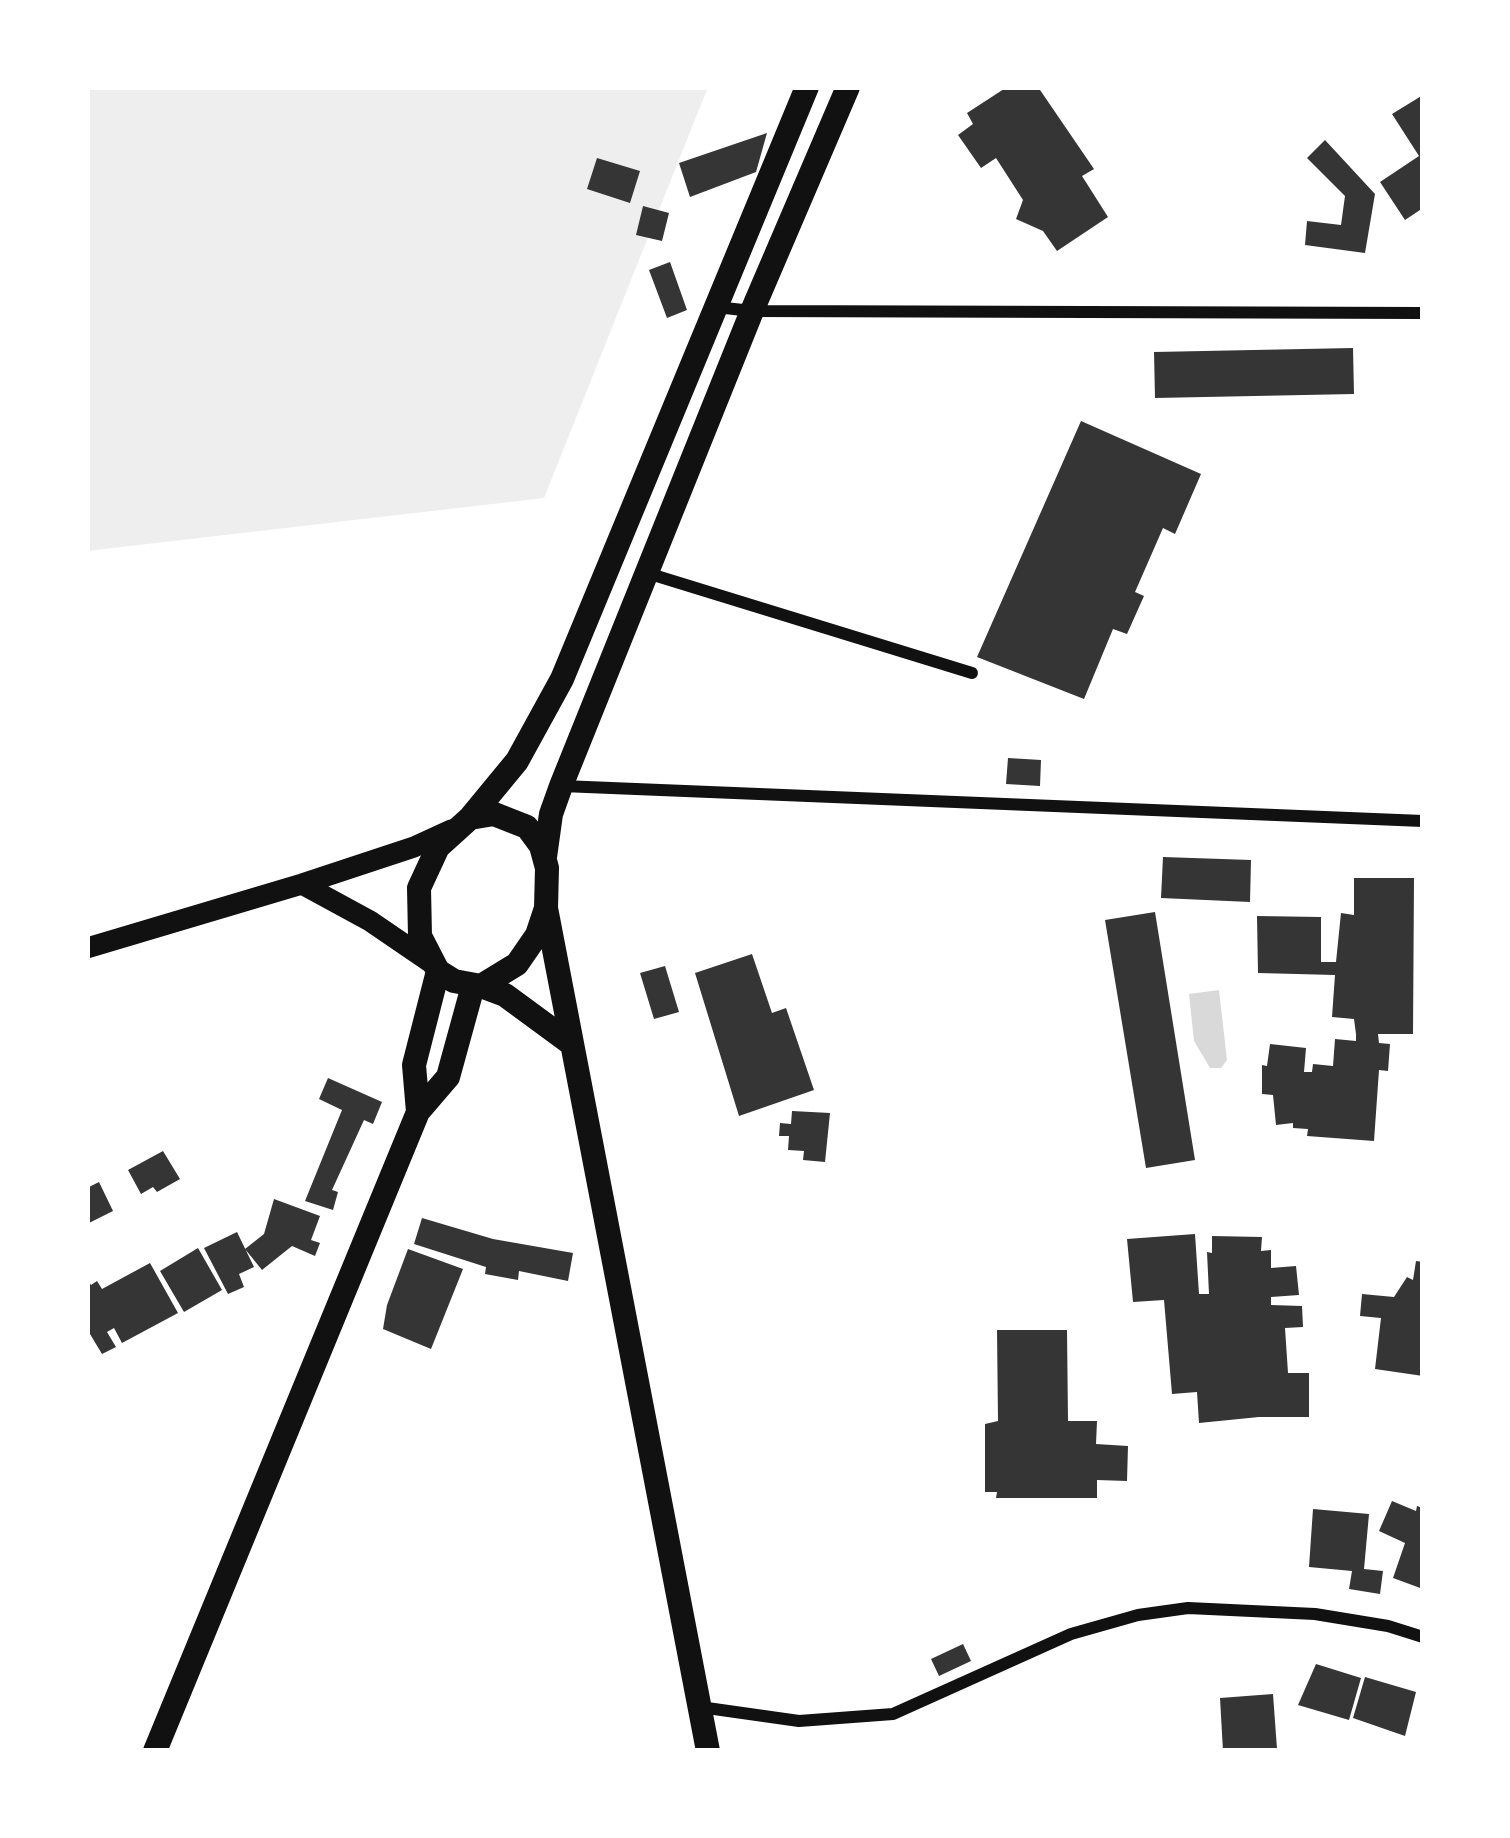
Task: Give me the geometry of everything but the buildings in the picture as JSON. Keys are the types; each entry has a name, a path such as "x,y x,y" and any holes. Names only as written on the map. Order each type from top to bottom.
{"main road":[{"path":"569,1042 517,1002 454,981 435,968 420,936 417,901 431,857 517,760 562,679 807,87"},
{"path":"708,1751 569,1042 545,857 561,786 752,311 848,87"},
{"path":"462,823 494,814 517,821 534,835 545,857"},
{"path":"477,986 502,976 524,957 541,928 547,899"},
{"path":"418,1112 415,1065 435,968"},
{"path":"155,1751 418,1112 448,1077 477,986"}],"street":[{"path":"716,307 752,311 1423,313"},
{"path":"647,573 972,673"},
{"path":"561,786 1423,821"},
{"path":"87,948 414,847 462,823"},
{"path":"302,884 370,921 435,968"},
{"path":"699,1706 799,1721 893,1714 1071,1634 1188,1608 1315,1614 1423,1637"}],"shaded area":[{"path":"87,87 708,87 544,498 87,551"},
{"path":"1219,990 1227,1060 1221,1068 1210,1068 1194,1041 1189,994"}]}
